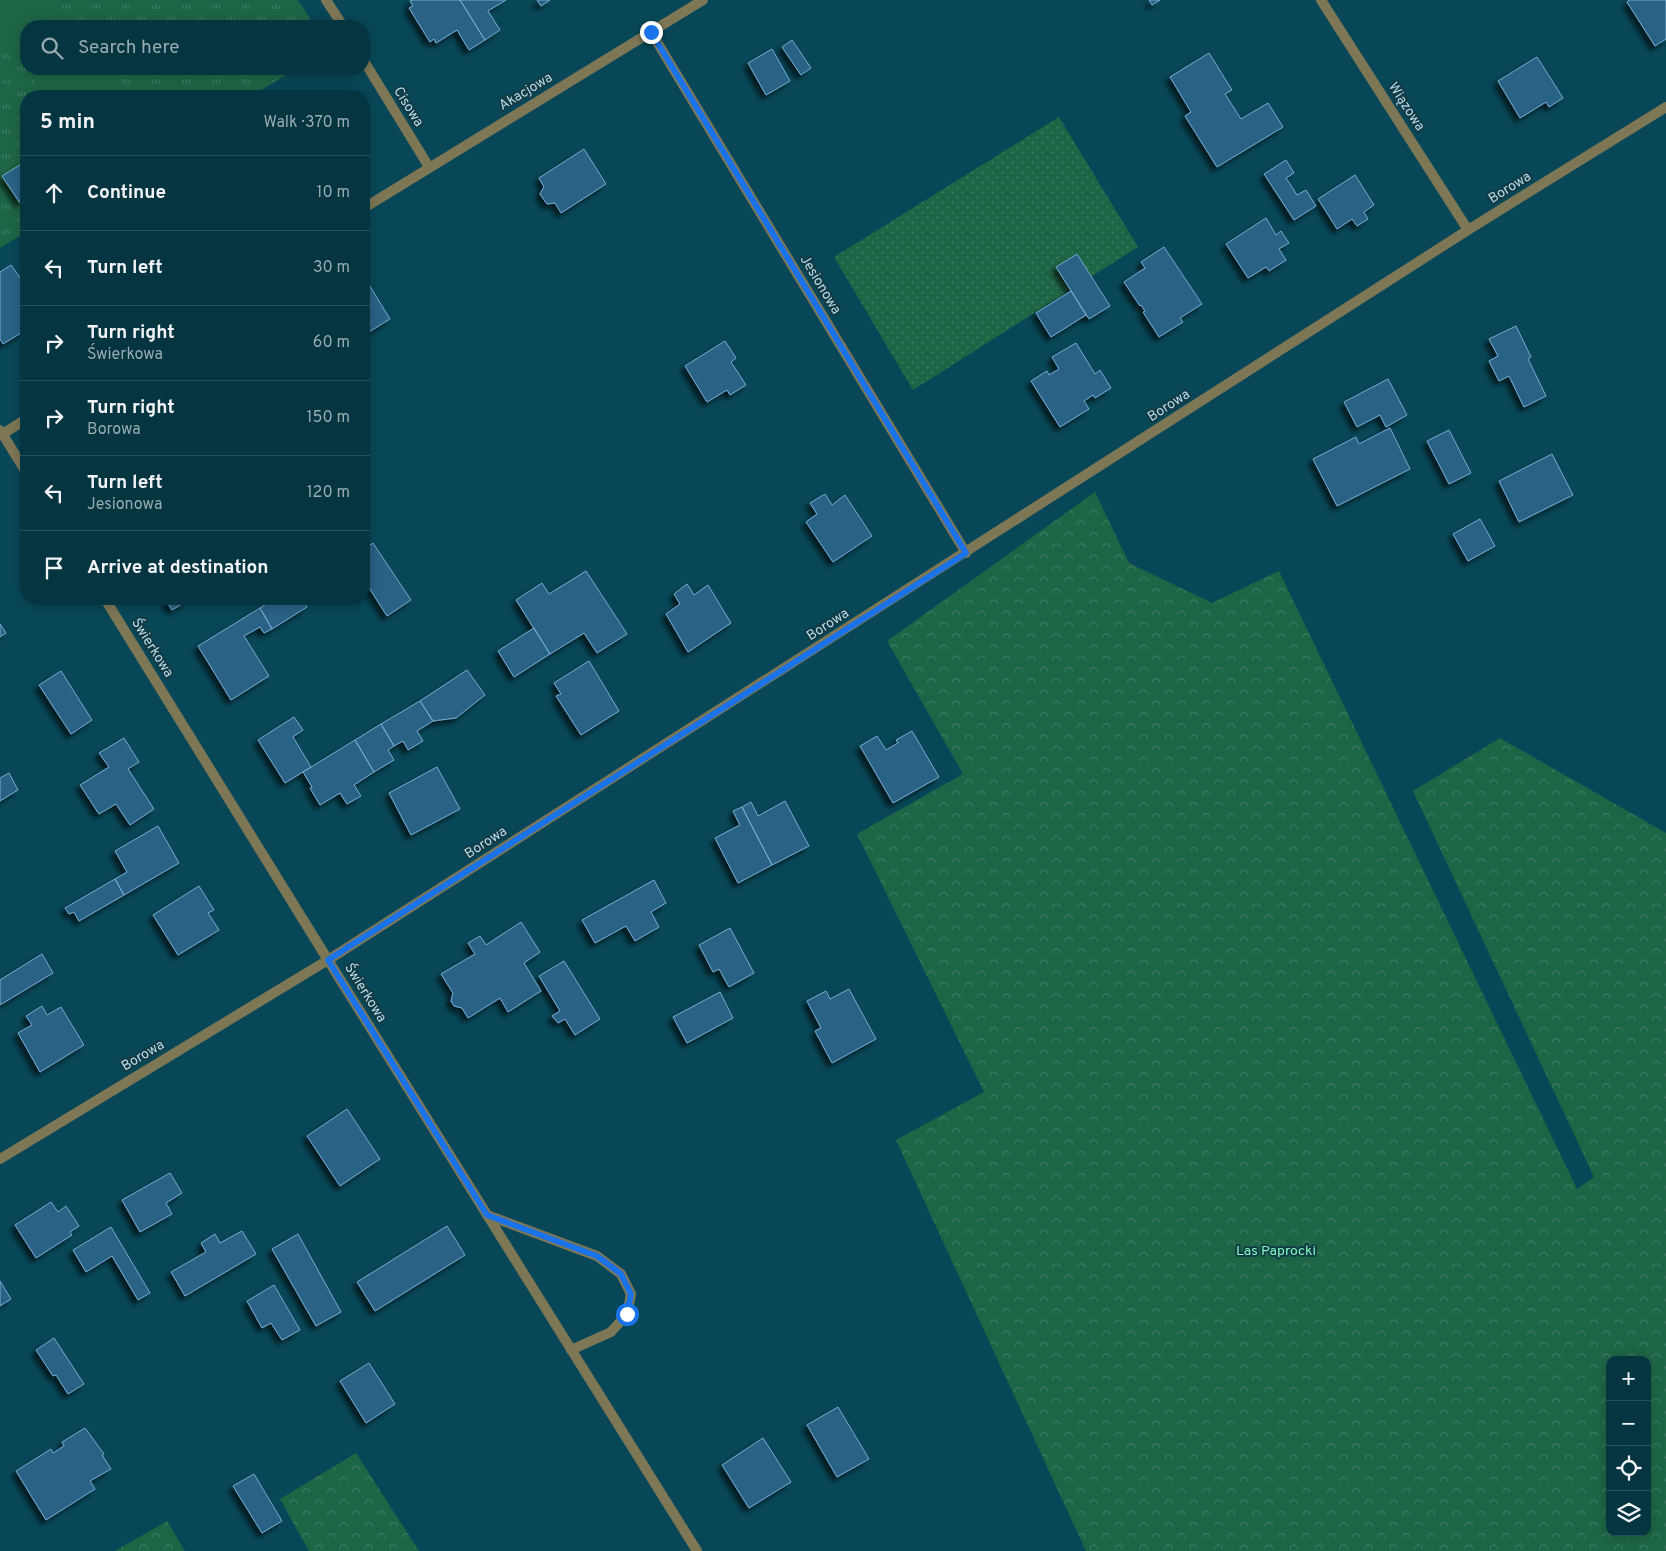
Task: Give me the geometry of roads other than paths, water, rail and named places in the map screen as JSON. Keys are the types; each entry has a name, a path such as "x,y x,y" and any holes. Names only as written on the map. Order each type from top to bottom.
{"street":[{"path":"326,0 338,20"},
{"name":"Akacjowa","path":"370,204 703,0"},
{"name":"Wiązowa","path":"1321,0 1468,230"},
{"name":"Jesionowa","path":"651,32 966,553"},
{"name":"Cisowa","path":"370,71 429,167"},
{"name":"Borowa","path":"0,1159 328,960 1468,230 1666,107"},
{"path":"20,422 1,432 20,462"},
{"name":"Świerkowa","path":"109,605 697,1551"},
{"path":"487,1215 597,1256 621,1274 631,1294 627,1314 611,1332 571,1350"}],"park label":[{"name":"Las Paprocki","path":"1276,1251"}]}
